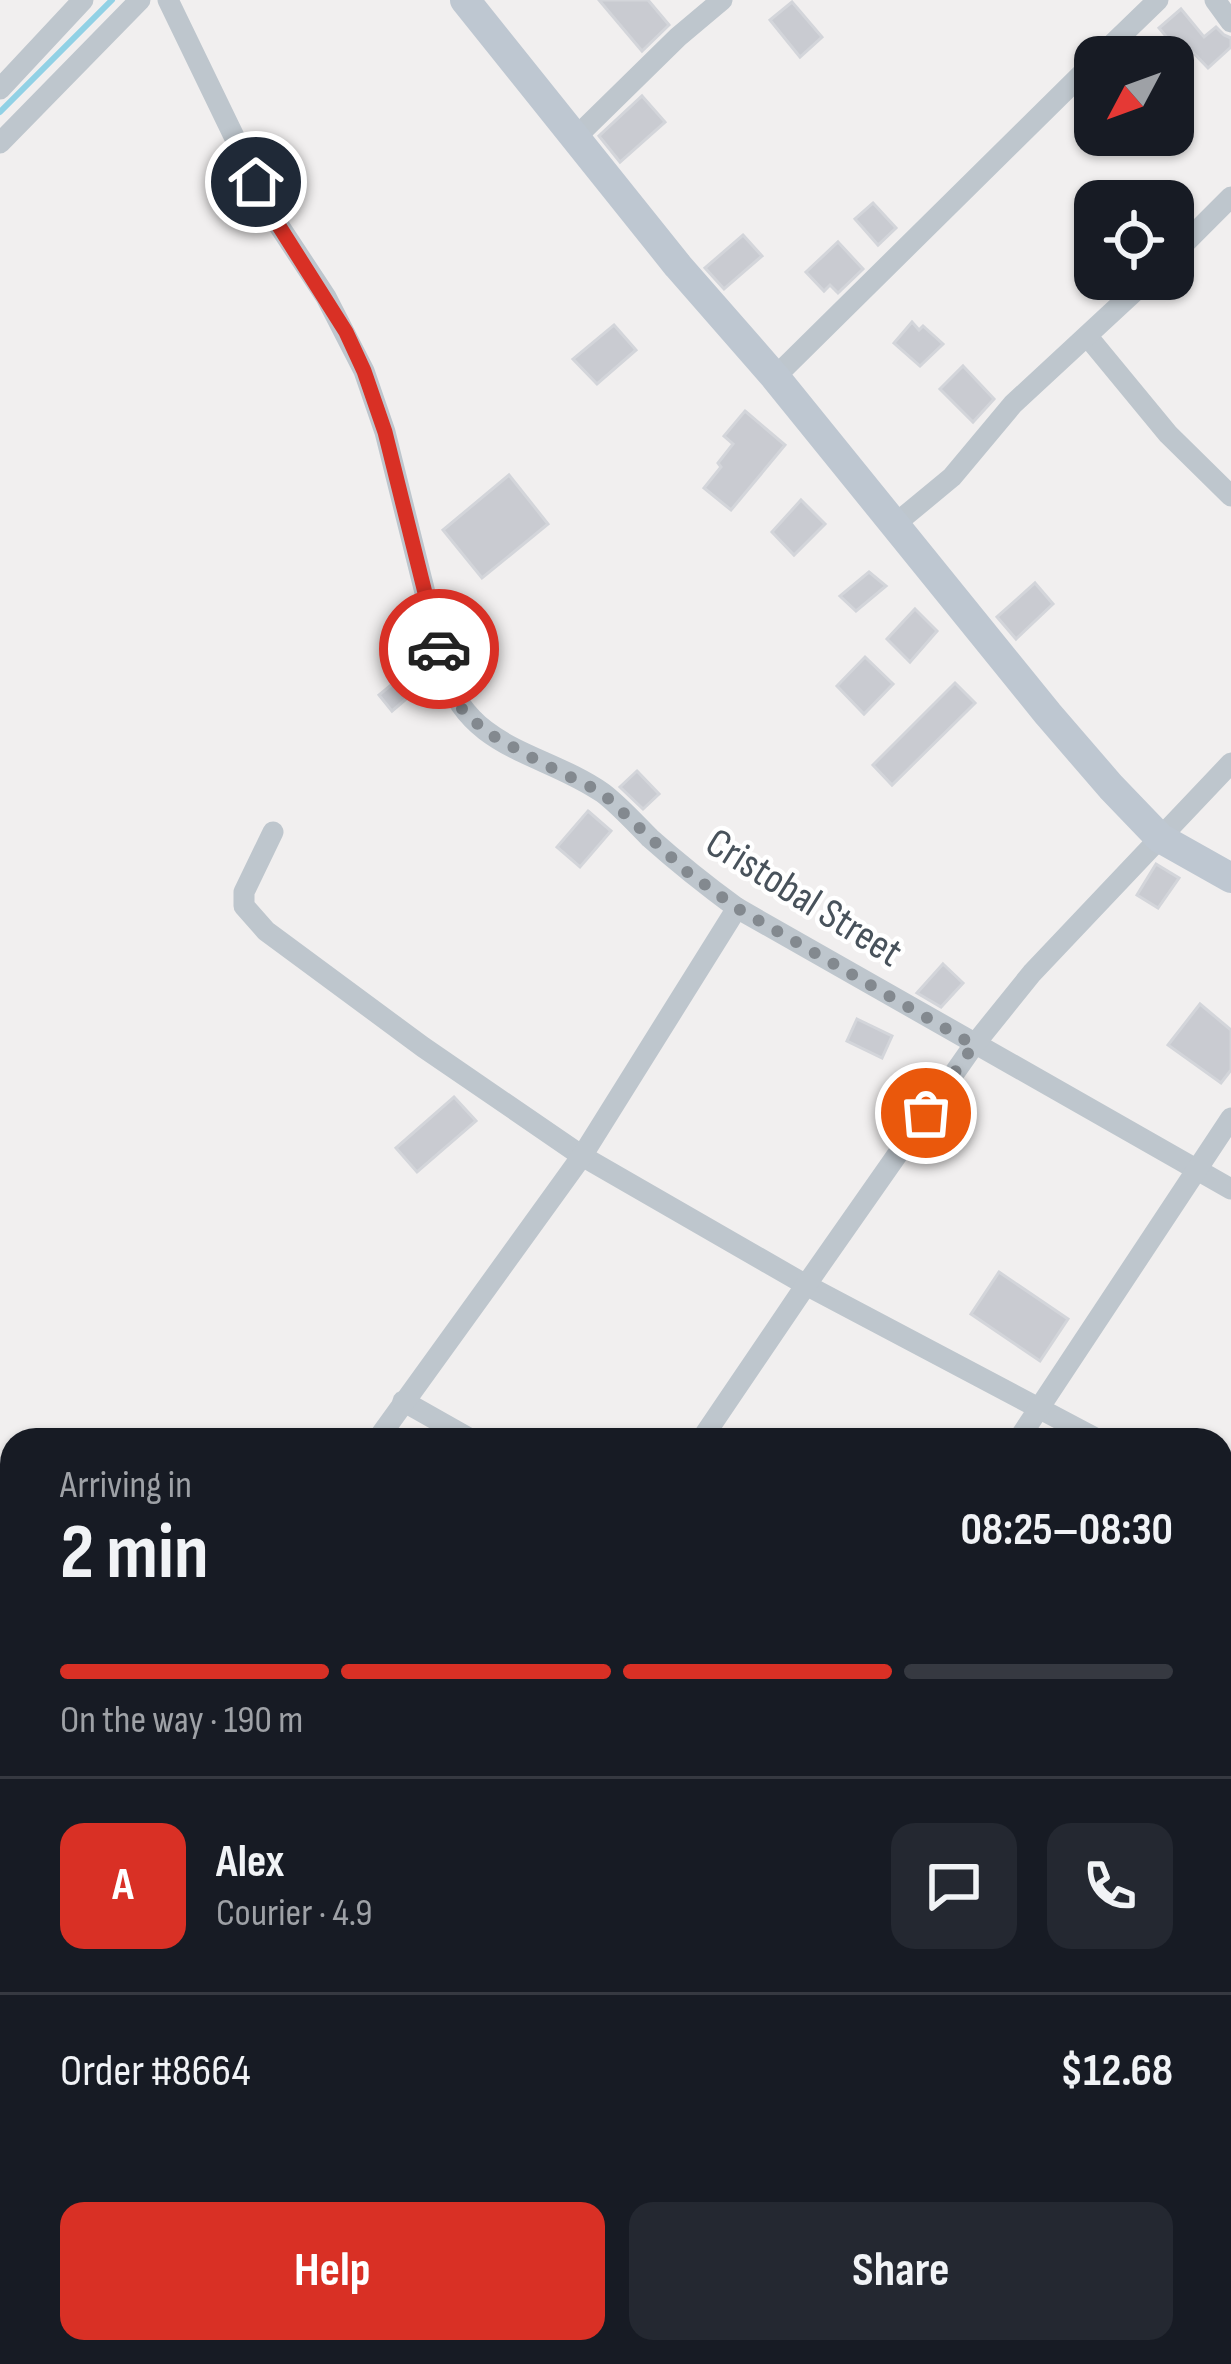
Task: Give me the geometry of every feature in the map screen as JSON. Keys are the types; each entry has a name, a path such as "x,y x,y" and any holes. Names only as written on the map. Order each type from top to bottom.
{"main road":[{"path":"465,0 1048,714 1160,838 1231,878"}],"street":[{"path":"0,89 83,0"},
{"path":"0,143 140,0"},
{"name":"Cristobal Street","path":"168,0 272,215 326,297 364,371 385,432 453,697 466,714 488,733 601,792 686,871 737,908 1231,1189"},
{"path":"575,138 722,0"},
{"path":"1121,36 1158,0"},
{"path":"1215,0 1231,22"},
{"path":"776,377 1074,82"},
{"path":"1194,234 1231,197"},
{"path":"894,525 952,477 1012,404 1126,300"},
{"path":"1088,337 1168,434 1231,496"},
{"path":"709,1428 974,1045 1032,973 1231,763"},
{"path":"273,832 244,892 244,906 266,931 582,1156 806,1285 1079,1428"},
{"path":"385,1428 582,1156 737,908"},
{"path":"1026,1428 1231,1118"},
{"path":"404,1401 451,1428"}],"building":[{"path":"599,0 648,0 669,25 642,51"},
{"path":"792,2 822,37 800,57 770,20"},
{"path":"1181,9 1204,37 1216,27 1231,38 1231,47 1208,68 1194,53 1194,36 1166,36 1159,28"},
{"path":"642,96 665,122 620,162 599,136"},
{"path":"873,203 896,228 878,245 855,219"},
{"path":"743,235 762,256 724,289 705,268"},
{"path":"838,242 863,269 838,293 830,285 824,291 806,272"},
{"path":"912,322 943,344 920,366 894,343"},
{"path":"614,325 636,350 597,384 573,359"},
{"path":"963,366 994,399 973,422 940,389"},
{"path":"745,411 785,445 731,510 704,488 733,444 724,436"},
{"path":"509,475 548,524 482,578 443,530"},
{"path":"801,500 825,524 794,555 772,532"},
{"path":"869,572 886,586 856,611 840,596"},
{"path":"1035,583 1053,604 1016,639 997,617"},
{"path":"915,609 937,631 910,662 887,639"},
{"path":"865,657 893,684 864,714 837,686"},
{"path":"413,667 426,682 392,711 379,695"},
{"path":"955,683 975,703 892,785 873,765"},
{"path":"637,771 659,794 643,809 620,787"},
{"path":"588,811 611,831 580,867 557,847"},
{"path":"1156,864 1179,878 1158,908 1137,895"},
{"path":"943,964 963,983 941,1007 917,993"},
{"path":"1200,1004 1231,1030 1231,1070 1221,1083 1168,1045"},
{"path":"857,1019 892,1036 882,1058 847,1041"},
{"path":"454,1097 476,1121 417,1172 396,1148"},
{"path":"999,1272 1068,1319 1040,1361 971,1314"}],"waterway":[{"path":"0,112 112,0"}],"way so far":[{"path":"439,649 453,697 488,733 601,792 686,871 737,908 974,1045 926,1113"}],"route":[{"path":"256,182 346,332 364,371 385,432 439,649"}]}
